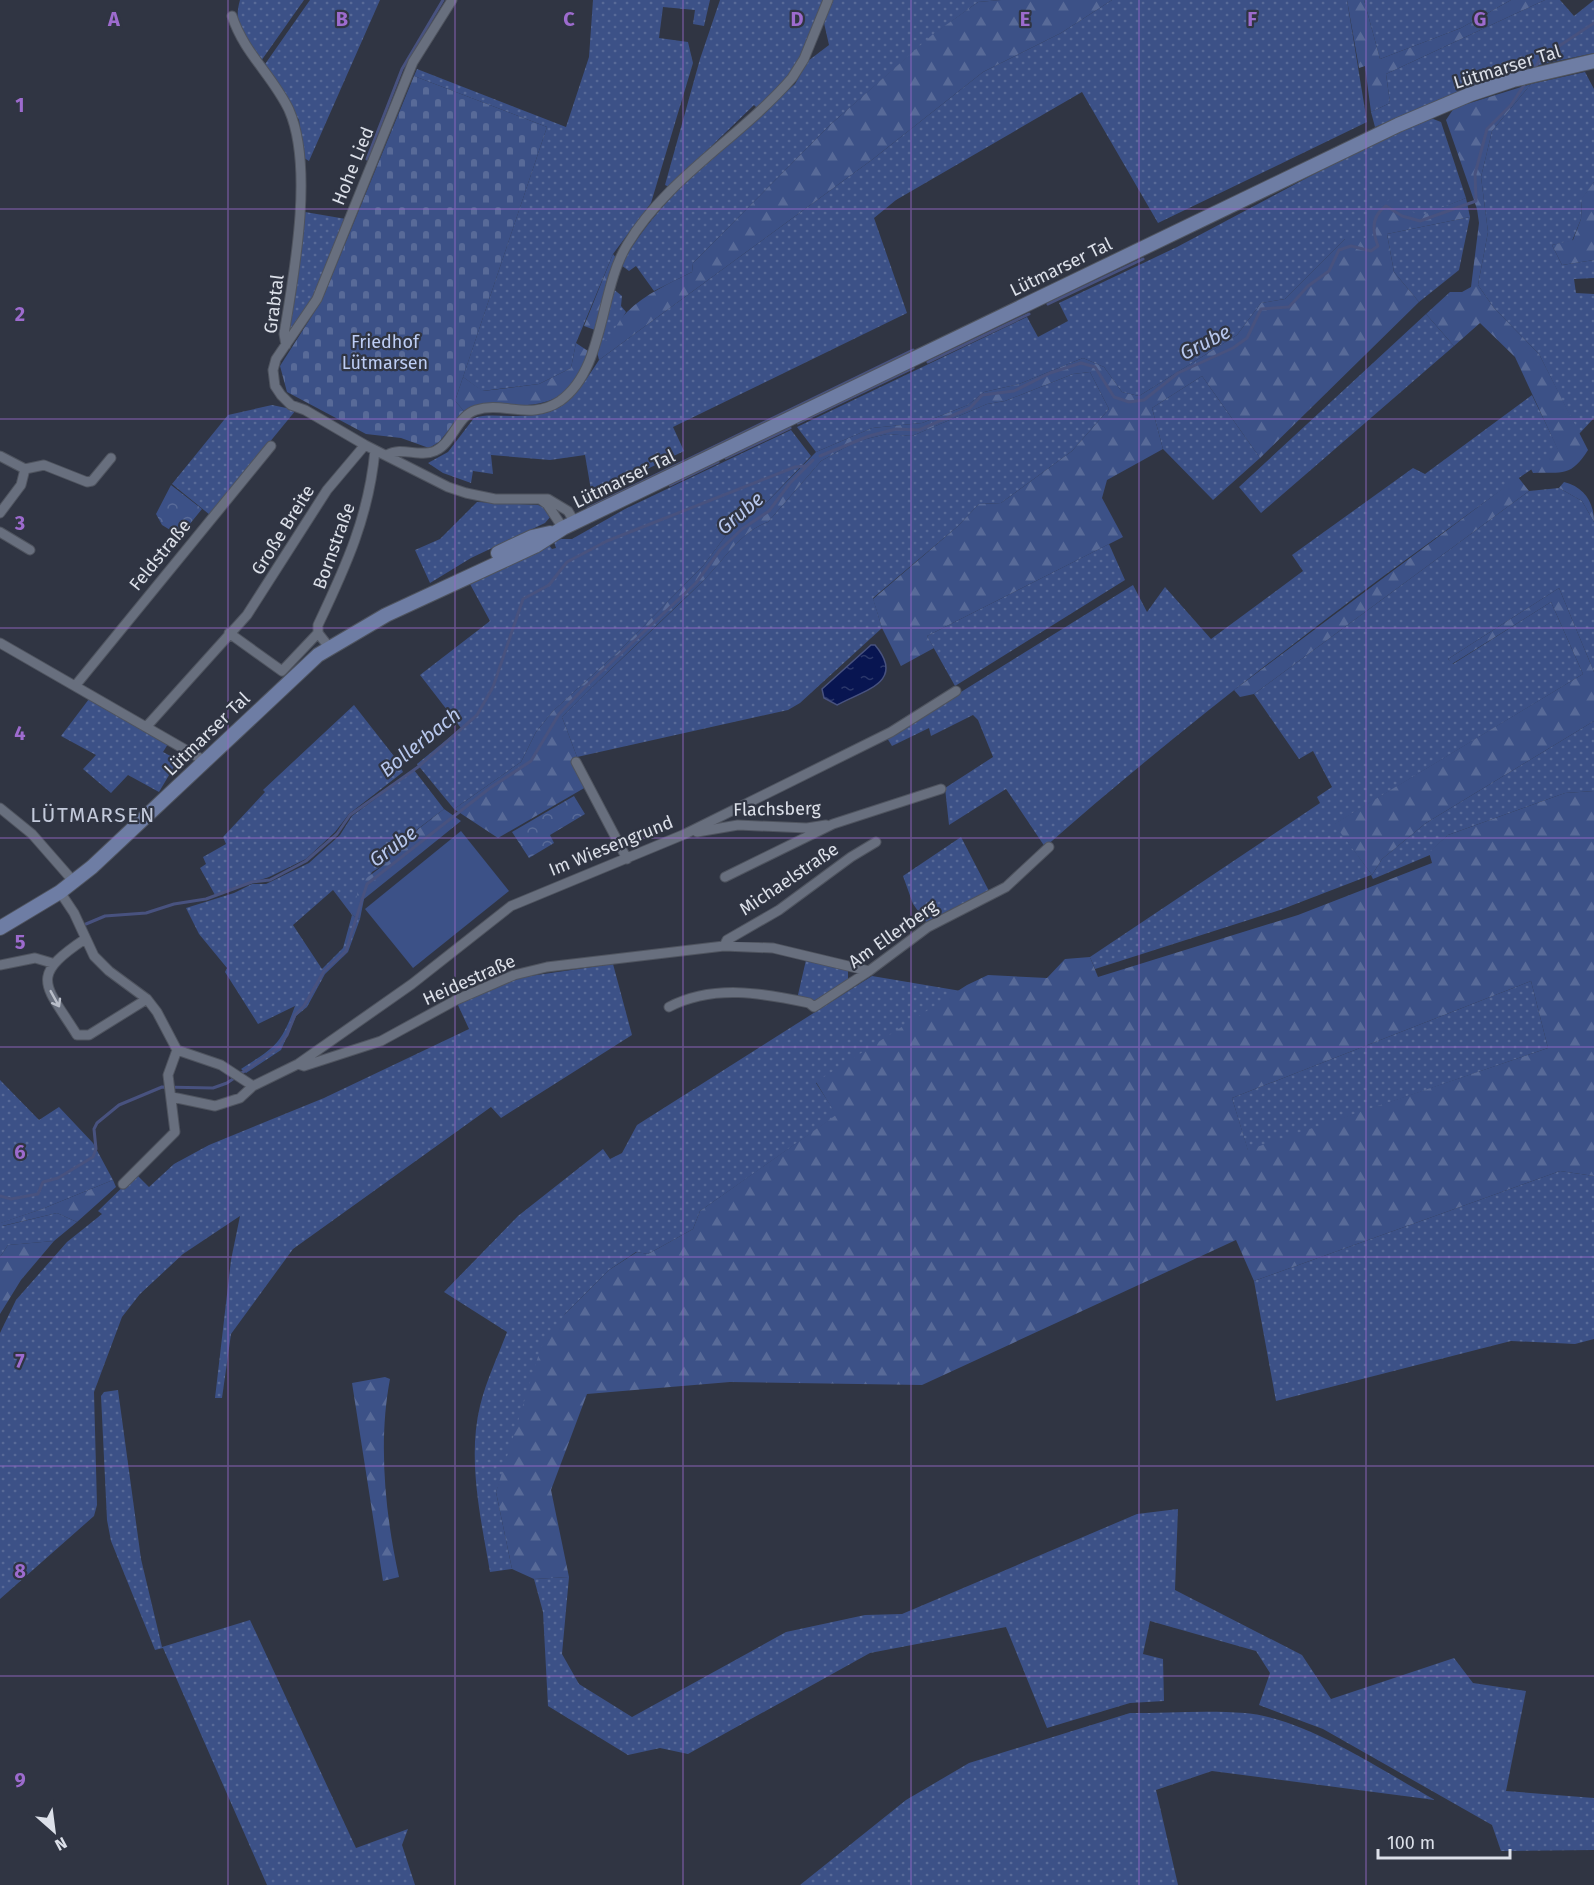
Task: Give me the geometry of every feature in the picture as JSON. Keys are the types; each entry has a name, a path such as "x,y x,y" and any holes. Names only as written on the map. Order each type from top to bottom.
{"main road":[{"name":"Lütmarser Tal","path":"60,892 74,882 205,761 276,692 329,647 437,589 482,561 532,537 564,528 1368,139 1471,94 1513,80 1594,61"},
{"path":"0,928 60,892"}],"street":[{"name":"Hohe Lied","path":"286,345 317,299 413,62 452,0"},
{"path":"387,455 395,451 424,455 437,450 464,418 478,409 536,410 551,406 568,394 585,370 592,354 611,279 628,244 663,199 792,78 804,59 828,0"},
{"name":"Grabtal","path":"232,16 239,36 288,108 298,144 299,206 295,264 284,334 286,345 276,359 273,370 275,386 291,405 314,414 365,445 448,488 495,499 540,499 557,502 568,511 564,528"},
{"name":"Große Breite","path":"147,726 247,615 327,490 365,445"},
{"name":"Feldstraße","path":"75,686 270,446"},
{"name":"Bornstraße","path":"318,633 318,625 344,572 365,516 375,450"},
{"path":"0,456 25,469 44,465 87,482 92,481 111,458"},
{"path":"0,513 21,485 25,469"},
{"path":"0,532 30,550"},
{"path":"230,633 282,671 318,633 329,647"},
{"path":"0,643 205,761"},
{"name":"Im Wiesengrund","path":"298,1064 412,984 511,906 686,834 891,732 956,691"},
{"path":"576,762 627,860"},
{"name":"Flachsberg","path":"725,877 833,824 941,789"},
{"path":"0,808 32,834 74,882"},
{"name":"Flachsberg","path":"686,834 738,825 807,828 833,824"},
{"name":"Michaelstraße","path":"724,946 726,940 779,910 851,857 876,842"},
{"name":"Am Ellerberg","path":"669,1007 688,998 728,993 762,993 809,1003 814,1007 869,971 928,927 1006,887 1049,848"},
{"path":"60,892 74,913 94,956 109,971 147,999 157,1012 177,1050 233,1071 253,1086"},
{"path":"85,939 52,963 47,978 52,995 77,1035 82,1037 89,1035 147,999"},
{"name":"Heidestraße","path":"172,1094 215,1106 240,1098 253,1086 298,1064 304,1066 381,1041 456,1000 514,975 558,966 724,946 773,948 869,971"},
{"path":"0,965 35,958 52,963"},
{"path":"123,1184 174,1132 169,1068 177,1050"}],"green space":[{"path":"240,0 304,0 261,61 239,26"},
{"path":"310,0 380,0 309,161 304,158 299,120 263,67"},
{"path":"593,0 710,0 704,26 693,24 695,10 663,7 659,38 688,42 693,63 651,203 613,254 576,343 571,368 539,384 482,391 463,377 547,127 414,76 417,69 566,127 589,57"},
{"path":"720,0 824,0 806,51 791,77 758,109 754,105 669,187 665,185 700,59"},
{"path":"831,0 1001,0 978,2 933,35 831,124 693,263 692,272 654,291 636,266 629,271 621,265 657,214 678,190 795,84 808,61 829,45 824,23"},
{"path":"1112,0 1347,0 1367,122 1158,223 1082,92 896,200 874,218 907,313 673,427 684,451 592,496 585,455 550,460 491,455 493,474 473,471 471,483 443,473 428,463 448,452 474,418 529,416 555,410 565,404 599,360 873,159 983,72 1061,33"},
{"path":"1112,0 1061,33 983,72 873,159 599,360 596,347 610,336 627,312 650,294 692,272 693,263 831,124 932,35 978,2"},
{"path":"1347,0 1364,0 1380,59 1461,28 1511,0 1545,0 1386,74 1390,103 1371,112 1365,66 1359,68"},
{"path":"1364,0 1511,0 1461,28 1380,59"},
{"path":"1545,0 1560,0 1574,16 1594,0 1594,53 1543,64 1474,86 1375,127 1371,112 1390,103 1386,74"},
{"path":"1585,72 1594,89 1594,182 1582,199 1581,219 1572,241 1552,245 1562,265 1594,260 1594,278 1574,279 1576,293 1594,294 1594,418 1579,434 1539,354 1494,308 1478,285 1488,232 1481,177 1492,131 1531,84"},
{"name":"Friedhof Lütmarsen","path":"414,76 547,127 455,401 464,411 439,442 429,448 401,438 366,434 287,392 280,366 322,300"},
{"path":"1531,84 1492,131 1481,177 1488,232 1478,285 1494,308 1539,354 1588,450 1571,469 1559,472 1533,473 1531,469 1558,450 1515,357 1480,323 1454,346 1426,314 1450,292 1462,292 1471,287 1479,223 1477,209 1446,120 1454,108"},
{"path":"1428,117 1441,122 1466,198 1366,239 1345,239 1285,299 1261,303 1237,335 1139,396 1122,392 1104,367 1083,358 1019,384 984,392 968,405 922,423 872,428 816,452 797,427 1027,317 1038,337 1068,321 1059,303 1177,247 1384,137"},
{"path":"1594,182 1594,260 1562,265 1552,245 1573,240 1581,219 1582,198"},
{"path":"1466,198 1470,217 1387,234 1394,272 1419,302 1260,458 1202,376 1152,408 1163,449 1107,480 1102,498 1123,537 927,636 934,648 901,666 882,628 873,599 958,526 979,504 1001,503 1072,451 1109,409 1090,372 1073,374 1005,401 987,404 912,436 887,434 858,441 821,461 768,522 758,526 741,539 704,580 562,717 577,757 572,759 586,787 498,838 454,809 521,762 536,732 553,711 617,653 703,566 733,526 764,505 816,452 872,428 922,423 968,405 984,392 1019,384 1083,358 1104,367 1122,392 1139,396 1237,335 1261,303 1285,299 1345,239 1366,238 1369,216 1390,199 1420,216"},
{"path":"305,212 346,219 315,295 290,334 288,329"},
{"path":"1470,217 1459,270 1419,302 1394,272 1387,234"},
{"path":"613,254 617,259 595,330 584,326"},
{"path":"612,288 622,296 621,306 626,312 608,342 596,347"},
{"path":"1426,314 1454,346 1261,513 1239,487"},
{"path":"576,343 588,351 581,369 564,392 554,399 528,405 471,407 464,411 455,401 463,377 483,391 539,384 571,368"},
{"path":"1090,372 1109,409 1072,451 1001,503 979,504 958,526 873,598 882,628 800,703 788,710 577,757 562,717 704,580 741,539 758,526 768,522 821,461 858,441 887,434 912,436 987,404 1005,401 1073,374"},
{"path":"1202,376 1260,458 1213,500 1163,449 1152,408"},
{"path":"1532,395 1559,451 1471,512 1298,641 1170,742 1045,847 1006,789 949,825 945,788 993,757 978,720 973,715 931,736 929,728 892,746 887,738 1133,585 1147,612 1165,587 1211,639 1303,571 1292,555 1413,468 1425,474"},
{"path":"272,405 296,410 210,515 172,484 228,415"},
{"path":"791,430 811,456 764,505 733,526 703,566 617,653 553,711 536,732 521,762 454,809 417,764 461,728 420,675 490,621 470,584 549,545 552,549 556,548 554,542 561,539 572,539 625,509"},
{"path":"1518,477 1529,491 1254,694 1240,697 1234,690"},
{"path":"1564,482 1571,484 1586,496 1592,508 1594,522 1582,501 1559,488"},
{"path":"171,485 202,509 180,536 162,525 156,514"},
{"path":"1559,488 1582,501 1594,522 1594,672 1559,588 1448,659 1453,664 1551,602 1583,674 1335,824 1372,875 1382,859 1426,823 1594,721 1594,791 1565,793 1448,835 1430,852 1430,855 1373,879 1371,875 1280,910 1095,969 1090,957 1320,803 1317,797 1332,787 1313,751 1299,759 1254,694 1529,491"},
{"path":"477,502 538,505 546,508 551,516 545,523 471,558 430,583 415,550 440,539"},
{"path":"1109,544 1125,580 955,686 927,636"},
{"path":"1559,588 1594,672 1594,721 1426,823 1382,859 1372,875 1334,824 1583,674 1551,602 1452,664 1448,659"},
{"path":"89,699 168,744 163,752 178,760 159,792 128,775 111,793 83,769 96,755 61,736"},
{"path":"354,705 397,760 403,772 349,814 335,832 306,859 269,877 215,895 200,868 206,864 203,857 226,844 223,837 265,792 263,790"},
{"path":"414,770 444,809 385,854 390,861 372,872 352,915 360,919 348,952 325,974 307,1007 296,1016 281,1050 246,1073 241,1069 276,1044 295,1006 258,1024 225,972 227,968 199,934 186,908 234,893 252,884 266,884 309,863 340,835 352,816","holes":["333,890 352,915 343,948 322,969 293,925"]},
{"path":"1594,791 1594,1176 1560,1171 1254,1281 1236,1240 922,1385 730,1382 587,1394 551,1490 569,1577 534,1579 512,1569 496,1492 541,1347 565,1314 609,1270 637,1252 648,1254 693,1229 700,1211 836,1115 816,1082 967,985 988,975 1047,978 1065,959 1090,957 1098,977 1298,915 1432,863 1429,852 1448,835 1565,793","holes":["1531,981 1548,1048 1248,1150 1232,1098"]},
{"path":"574,796 585,814 550,835 554,843 529,858 512,832"},
{"path":"444,809 461,821 364,899 360,919 352,915 360,883 389,861 385,855"},
{"path":"461,831 509,891 413,968 365,909"},
{"path":"961,837 989,891 926,922 913,904 903,876"},
{"path":"806,960 848,970 848,980 814,1001 797,999"},
{"path":"613,964 632,1035 501,1118 491,1107 293,1249 231,1334 222,1398 215,1398 231,1260 240,1216 183,1254 140,1294 122,1317 94,1392 97,1505 94,1516 0,1599 0,1333 16,1300 67,1242 102,1214 98,1211 136,1174 149,1187 174,1164 209,1145 324,1098 469,1029 457,1003 516,978"},
{"path":"872,976 961,991 816,1083 837,1115 700,1211 693,1229 648,1254 636,1252 609,1270 565,1314 496,1492 512,1569 490,1572 479,1510 475,1468 476,1426 489,1378 507,1332 444,1292 518,1216 603,1149 610,1159 622,1153 637,1125"},
{"path":"1531,981 1548,1048 1248,1151 1232,1098"},
{"path":"0,1080 39,1120 59,1107 93,1143 113,1180 1,1223 3,1226 57,1213 77,1222 54,1241 8,1245 0,1257"},
{"path":"1560,1171 1594,1176 1594,1339 1575,1344 1511,1341 1276,1401 1254,1281"},
{"path":"113,1180 116,1187 77,1222 57,1213 2,1226 0,1223 42,1209"},
{"path":"54,1241 21,1280 0,1314 0,1257 8,1245"},
{"path":"385,1377 390,1379 384,1428 385,1478 390,1528 399,1577 383,1581 352,1383"},
{"path":"118,1390 141,1559 162,1647 250,1620 356,1848 408,1829 402,1845 415,1885 267,1885 163,1648 155,1650 111,1541 107,1520 101,1396 104,1392"},
{"path":"1178,1509 1175,1590 1302,1655 1331,1699 1454,1658 1473,1683 1526,1691 1506,1791 1594,1798 1594,1850 1501,1851 1492,1825 1323,1729 1259,1705 1270,1673 1256,1651 1150,1621 1143,1654 1163,1659 1164,1701 1130,1703 1047,1728 1006,1627 870,1653 688,1754 660,1748 628,1755 548,1706 543,1612 534,1579 569,1577 562,1654 579,1684 632,1717 786,1632 865,1615 902,1614 1137,1514"},
{"path":"1231,1712 1268,1717 1318,1735 1435,1800 1212,1771 1156,1790 1178,1885 800,1885 906,1800 969,1763 1130,1713"}],"water":[{"path":"871,645 875,645 886,668 884,676 878,683 837,705 824,698 822,689"}],"waterway":[{"path":"367,159 402,69 443,0"},
{"name":"Grube","path":"1533,71 1541,58 1594,23"},
{"name":"Grube","path":"820,456 869,436 896,429 919,430 970,408 982,395 1014,391 1050,373 1081,363 1095,367 1114,397 1129,402 1144,400 1178,373 1233,348 1247,338 1261,309 1289,307 1308,286 1329,271 1339,250 1351,246 1371,251 1378,246 1374,224 1378,214 1386,206 1402,216 1420,221 1476,201 1475,174 1487,129 1511,105 1526,82"},
{"path":"1048,304 1143,259"},
{"path":"928,362 1029,314"},
{"path":"588,508 913,350"},
{"path":"798,423 913,368"},
{"path":"726,458 790,428"},
{"name":"Grube","path":"0,1196 11,1199 38,1194 43,1182 58,1178 93,1157 96,1149 94,1129 97,1123 119,1105 162,1087 213,1088 227,1083 278,1048 287,1035 295,1015 304,1006 324,971 346,951 367,884 490,788 531,761 559,714 696,583 720,550 742,529 769,511 790,483 813,460"},
{"path":"670,485 718,462"},
{"name":"Bollerbach","path":"86,924 105,916 146,913 174,904 206,899 252,882 270,880 306,861 337,834 350,815 418,767 477,715 493,687 523,599 549,585 567,562 607,541 795,467 805,466"}],"district":[{"name":"LÜTMARSEN","path":"93,815"}]}
